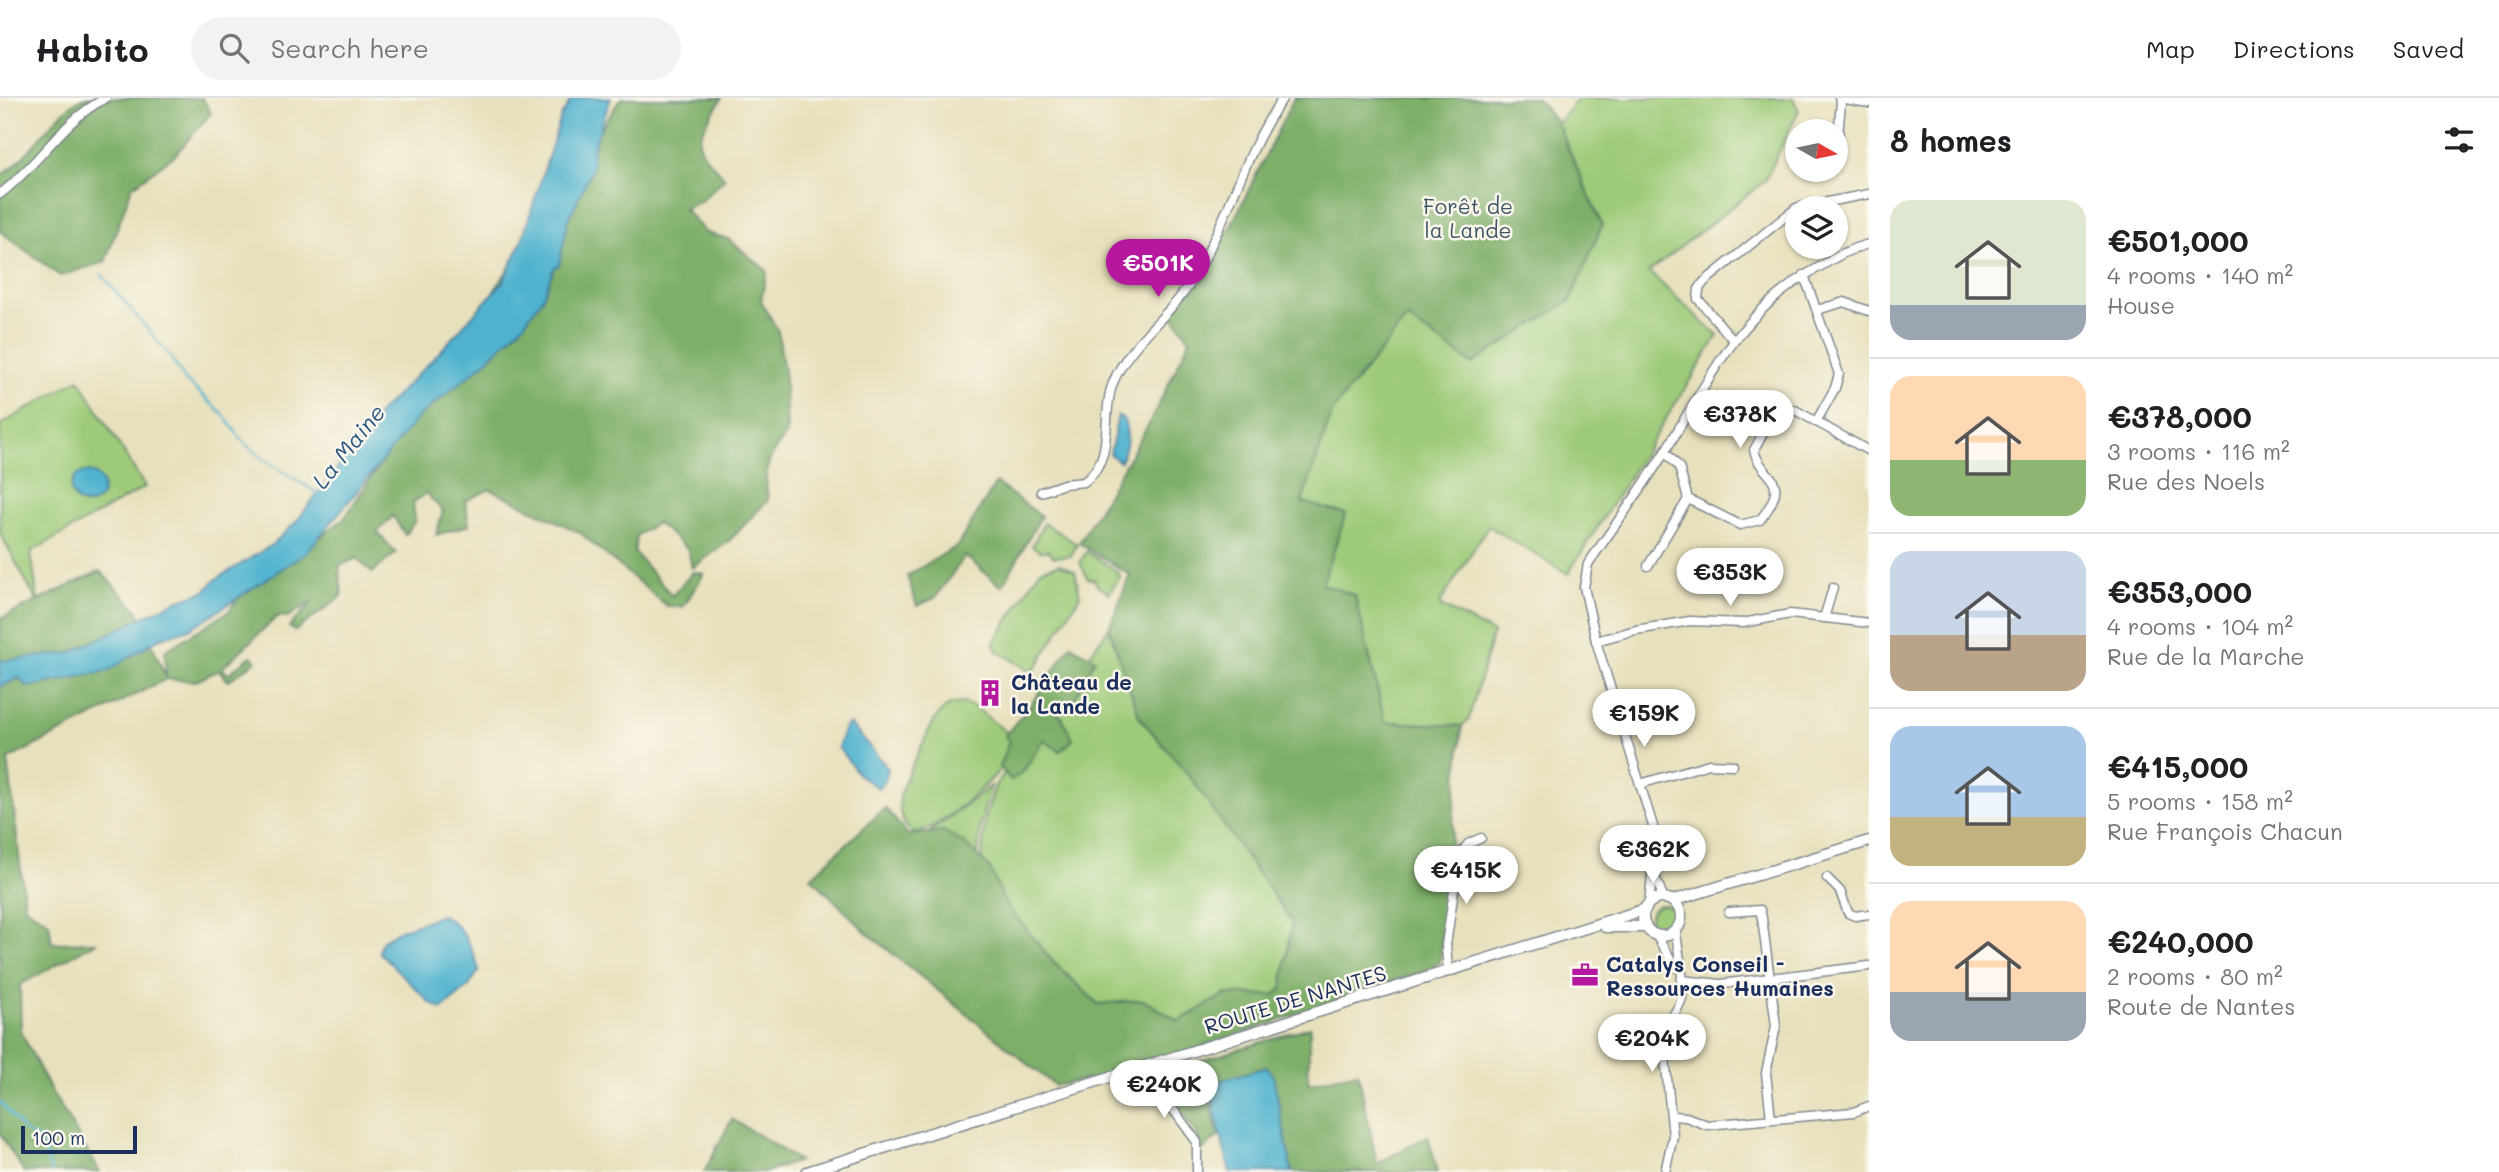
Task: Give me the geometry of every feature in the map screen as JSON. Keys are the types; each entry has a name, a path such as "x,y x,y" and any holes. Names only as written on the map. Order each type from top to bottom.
{"main road":[{"path":"1707,891 1681,914 1676,931 1667,936 1656,935 1646,927 1648,907 1869,841"},
{"path":"1668,900 1681,914"},
{"name":"ROUTE DE NANTES","path":"807,1172 1596,927 1648,907"},
{"name":"ROUTE DE NANTES","path":"1596,927 1646,927"}],"street":[{"path":"0,194 40,159 79,113 106,98"},
{"path":"1041,492 1064,484 1084,482 1097,468 1104,454 1109,399 1117,373 1198,272 1263,130 1283,98"},
{"path":"1839,119 1840,99 1869,103"},
{"path":"1734,341 1698,299 1699,289 1704,282 1796,208 1869,194"},
{"path":"1648,907 1655,868 1656,836 1595,637 1583,576 1588,564 1665,452 1708,377 1772,296 1804,275 1857,247 1869,244"},
{"path":"1804,275 1839,374 1835,388 1816,422"},
{"path":"1817,310 1844,302 1869,312"},
{"path":"1688,499 1740,525 1755,523 1763,515 1775,488 1772,475 1754,450 1769,417 1775,411 1789,408 1869,451"},
{"path":"1648,566 1688,499 1679,467 1665,452"},
{"path":"1824,618 1833,589"},
{"path":"1595,637 1690,621 1743,623 1790,614 1869,623"},
{"path":"1640,785 1709,764 1733,765"},
{"path":"1448,971 1447,935 1459,856 1468,844 1481,838"},
{"path":"1655,868 1668,900"},
{"path":"1827,878 1840,891 1848,913 1855,916 1869,914"},
{"path":"1729,912 1760,911 1776,1035 1766,1073 1771,1119"},
{"path":"1665,1172 1672,1147 1672,1116 1663,1038 1667,1022 1682,996 1676,931"},
{"path":"1656,935 1681,977 1721,984 1869,966"},
{"path":"1142,1068 1197,1142 1197,1172"},
{"path":"1672,1116 1686,1117 1707,1125 1854,1112 1869,1106"}],"green space":[{"path":"82,98 202,98 211,113 176,154 132,187 105,262 60,276 0,231 0,176 22,158 60,115"},
{"path":"621,98 722,98 702,132 700,147 725,178 702,200 684,209 706,233 728,239 767,271 761,301 778,331 785,379 787,434 768,464 768,500 729,541 692,568 688,549 657,523 637,535 634,552 672,596 693,572 704,574 683,607 667,606 579,532 490,489 465,501 469,525 436,535 443,511 426,493 413,503 415,521 405,535 393,516 377,532 396,553 372,573 357,558 339,566 342,596 295,631 289,627 313,601 287,617 278,616 222,668 228,674 251,656 256,661 228,681 219,670 196,681 166,679 8,759 25,907 49,922 52,943 97,942 20,985 21,1032 50,1089 100,1172 24,1172 0,1134 0,619 100,571 137,610 166,677 165,651 229,611 237,599 344,519"},
{"name":"Forêt de la Lande","path":"1294,98 1537,98 1557,123 1602,225 1571,300 1472,364 1407,318 1333,410 1302,502 1346,514 1322,584 1355,595 1385,722 1462,726 1440,962 1427,970 1138,1069 1055,1086 865,931 811,877 885,808 908,835 944,831 965,844 989,867 1005,903 1053,962 1098,1004 1143,1000 1179,1021 1226,994 1274,995 1282,989 1292,922 1188,774 1140,718 1109,628 1130,575 1079,543 1149,424 1190,340 1172,314 1229,230"},
{"path":"1579,98 1792,98 1799,110 1795,119 1785,119 1785,139 1765,181 1649,272 1718,336 1568,574 1488,526 1439,605 1493,633 1469,719 1462,726 1385,722 1355,596 1322,585 1302,502 1333,410 1407,318 1602,225 1557,123"},
{"path":"79,379 145,487 31,552 38,603 0,533 0,425"},
{"path":"996,483 1041,516 1002,587 965,556 935,598 917,606 907,576 957,546"},
{"path":"1044,523 1077,544 1071,556 1054,557 1048,550 1042,552 1032,546"},
{"path":"1087,551 1119,573 1120,577 1109,593 1097,586 1095,580 1087,578 1080,562"},
{"path":"1059,564 1075,571 1080,596 1035,669 1028,670 996,650 994,643 1040,570"},
{"path":"1109,628 1140,718 1188,774 1292,922 1282,988 1274,995 1226,994 1179,1021 1143,1000 1098,1004 1053,962 1010,928 980,877 985,820 995,786"},
{"path":"1071,645 1095,659 1071,706 1061,707 1056,713 1062,717 1073,740 1060,751 1043,740 1023,772 1011,780 999,766 1009,742 1005,735 1030,706"},
{"path":"965,703 976,708 1011,736 1008,758 980,791 950,815 935,825 913,833 900,813 906,778 938,716 949,705"},
{"path":"991,786 980,825 976,876 926,835"},
{"path":"1663,905 1672,909 1676,918 1672,927 1663,931 1654,927 1650,918 1654,909"},
{"path":"1310,1027 1308,1083 1358,1072 1377,1164 1428,1136 1438,1172 1292,1172 1273,1077 1266,1067 1209,1099 1219,1136 1201,1151 1197,1134 1156,1079 1169,1071"},
{"path":"732,1119 799,1161 766,1172 704,1172"}],"water":[{"path":"572,98 611,98 593,148 592,169 568,220 559,265 554,268 542,299 523,325 481,366 419,416 307,552 189,629 158,639 108,671 28,687 19,678 0,687 0,661 70,653 174,602 205,591 215,580 273,544 296,522 380,412 435,357 503,282 521,243 561,117"},
{"path":"1118,416 1124,420 1127,436 1120,462 1110,454"},
{"path":"87,472 98,477 103,488 98,499 87,504 76,499 71,488 76,477"},
{"path":"850,724 888,768 886,779 878,788 859,775 838,747 845,727"},
{"path":"442,915 462,931 479,970 469,986 442,1009 430,1003 379,952 382,941 400,930"},
{"path":"1267,1067 1273,1076 1292,1172 1230,1172 1208,1084"}],"waterway":[{"name":"La Maine","path":"102,275 170,356 185,380 222,413 245,444 266,461 319,494"},
{"path":"0,1102 25,1132 39,1139 52,1172"}],"place":[{"name":"Château de la Lande","path":"990,693"},
{"name":"Catalys Conseil - Ressources Humaines","path":"1585,975"}]}
